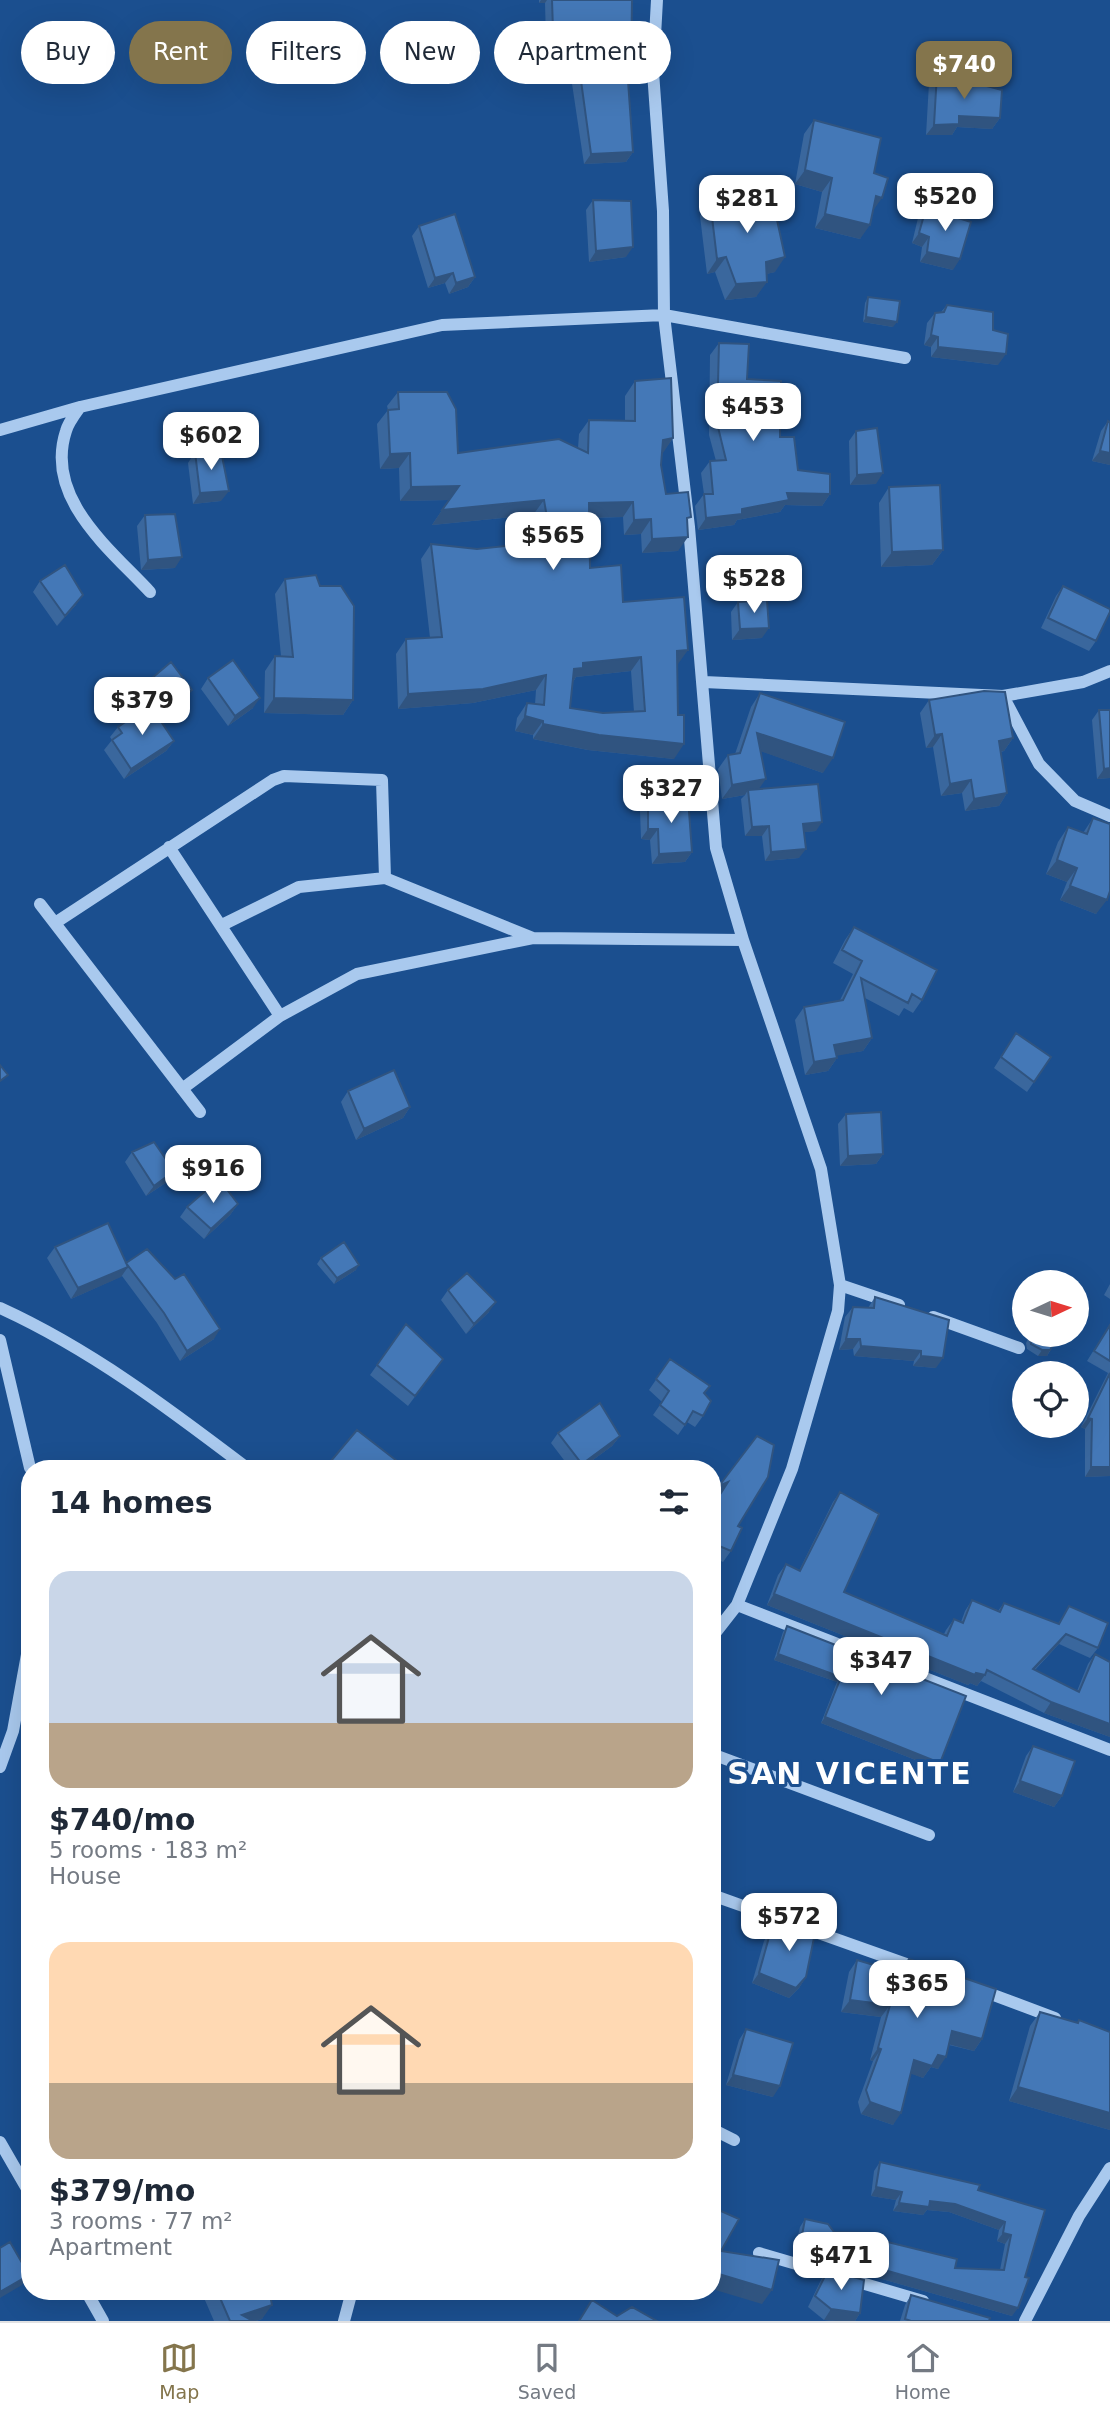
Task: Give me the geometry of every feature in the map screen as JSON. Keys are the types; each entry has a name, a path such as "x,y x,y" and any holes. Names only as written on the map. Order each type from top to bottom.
{"street":[{"path":"657,0 653,72 663,211 664,315 689,527 716,848 743,940 821,1169 840,1285 838,1311 792,1469 737,1605 721,1625"},
{"path":"0,430 79,407 442,325 664,315 905,358"},
{"path":"79,407 66,430 63,474 70,498 96,535 150,592"},
{"path":"704,682 1003,696 1083,682 1110,671"},
{"path":"1003,696 1039,764 1075,801 1110,816"},
{"path":"55,923 273,779 284,776 377,778 384,785 384,878"},
{"path":"169,847 281,1016"},
{"path":"222,925 299,887 384,878 533,938"},
{"path":"40,904 200,1112"},
{"path":"182,1089 281,1016 357,974 533,938 743,940"},
{"path":"840,1285 1012,1345"},
{"path":"0,1308 50,1330 134,1384 236,1460"},
{"path":"0,1340 28,1460"},
{"path":"737,1605 1110,1750"},
{"path":"0,1767 13,1731 21,1687"},
{"path":"721,1757 929,1835"},
{"path":"721,1898 934,1973"},
{"path":"972,1987 1073,2025"},
{"path":"721,2134 734,2140"},
{"path":"0,2142 21,2178"},
{"path":"1025,2321 1079,2216 1110,2168"},
{"path":"759,2253 939,2306"},
{"path":"91,2300 103,2321"},
{"path":"344,2321 350,2300"}],"building":[{"path":"552,0 632,0 632,21 553,21"},
{"path":"937,73 1002,90 1000,118 959,116 959,124 934,125"},
{"path":"581,84 628,84 633,152 591,154"},
{"path":"814,120 881,138 874,173 888,178 882,198 876,196 870,225 825,214 832,178 805,170"},
{"path":"771,192 785,257 766,262 767,282 736,284 726,257 717,259 710,200"},
{"path":"593,200 631,201 633,247 596,251"},
{"path":"926,208 971,222 960,259 927,252 929,237 919,233"},
{"path":"455,214 475,277 456,283 453,273 435,278 419,226"},
{"path":"868,297 900,301 897,322 866,317"},
{"path":"947,305 993,312 993,330 1008,334 1006,354 938,347 938,337 931,335 935,313 944,312"},
{"path":"719,343 749,344 747,379 781,381 780,437 794,437 798,470 830,474 830,494 787,493 789,500 742,509 742,514 706,518 704,494 713,494 710,461 726,460 717,423"},
{"path":"671,378 673,438 663,440 661,465 666,494 688,492 691,517 687,518 688,537 652,539 651,519 634,520 633,502 589,503 590,568 621,565 623,602 684,597 688,650 677,651 678,715 684,715 684,744 599,735 543,724 543,721 525,716 527,703 544,705 546,675 483,689 408,694 406,639 442,637 431,544 477,549 551,541 544,500 442,510 459,486 411,487 410,453 390,454 388,410 399,409 398,392 447,392 456,409 458,453 559,439 588,453 589,420 635,421 635,381","holes":["641,657 645,711 603,713 570,708 574,669 583,668 583,663"]},
{"path":"1108,421 1110,422 1110,453 1100,451"},
{"path":"877,428 883,473 857,475 856,431"},
{"path":"221,451 229,491 200,493 195,452"},
{"path":"940,485 943,550 892,552 889,487"},
{"path":"175,514 182,557 148,560 145,515"},
{"path":"65,565 83,595 65,616 40,581"},
{"path":"316,575 320,586 341,586 354,606 353,700 274,698 275,656 293,657 285,579"},
{"path":"1063,586 1110,609 1096,641 1048,618"},
{"path":"767,600 769,628 740,629 738,602"},
{"path":"233,660 260,698 235,716 208,678"},
{"path":"171,662 192,690 166,709 145,684"},
{"path":"984,691 1005,692 1013,738 999,741 1007,793 974,799 971,780 950,784 942,734 935,735 929,700"},
{"path":"760,693 845,722 833,758 757,733 766,779 732,785 728,755 740,753"},
{"path":"150,705 174,741 131,769 112,740 122,733 118,727"},
{"path":"1099,710 1110,710 1110,768 1104,769"},
{"path":"818,784 822,822 803,824 806,849 771,852 769,826 752,827 748,790"},
{"path":"688,798 692,852 659,854 658,829 648,829 648,800"},
{"path":"1093,818 1110,824 1110,891 1107,900 1070,886 1077,868 1057,860 1068,827 1087,834"},
{"path":"854,927 937,970 922,1000 912,994 908,1003 861,978 872,1038 834,1045 837,1058 814,1062 804,1007 843,1000 862,961 842,950"},
{"path":"1016,1033 1051,1057 1034,1082 1001,1057"},
{"path":"0,1065 8,1075 0,1081"},
{"path":"394,1070 410,1107 364,1129 348,1091"},
{"path":"881,1112 883,1154 848,1156 846,1114"},
{"path":"154,1142 174,1171 154,1186 132,1152"},
{"path":"219,1179 238,1204 211,1229 187,1207"},
{"path":"108,1223 128,1267 78,1288 55,1247"},
{"path":"344,1242 359,1265 337,1278 321,1258"},
{"path":"147,1249 175,1279 184,1274 220,1329 187,1351 164,1313 126,1263"},
{"path":"467,1273 496,1302 474,1324 448,1290"},
{"path":"875,1297 949,1320 943,1358 921,1356 921,1351 861,1346 860,1339 846,1339 853,1307 874,1308"},
{"path":"406,1324 443,1359 415,1396 377,1365"},
{"path":"1110,1325 1110,1361 1094,1351"},
{"path":"670,1359 710,1386 704,1393 711,1401 703,1416 693,1411 685,1425 660,1405 669,1391 656,1379"},
{"path":"1110,1373 1110,1467 1091,1467 1092,1419 1089,1416"},
{"path":"600,1403 620,1436 587,1460 579,1460 558,1433"},
{"path":"357,1430 396,1460 332,1460"},
{"path":"757,1436 774,1445 768,1477 738,1526 742,1528 731,1551 721,1547 721,1493 728,1482 721,1483"},
{"path":"840,1492 879,1514 844,1592 947,1636 954,1619 963,1623 972,1600 1000,1612 1004,1603 1059,1624 1069,1606 1108,1623 1098,1648 1066,1634 1033,1669 1079,1692 1095,1654 1110,1662 1110,1724 1051,1702 987,1670 985,1675 975,1675 774,1594 786,1564 800,1571"},
{"path":"787,1626 966,1696 940,1763 825,1717 841,1677 778,1654"},
{"path":"1033,1746 1075,1761 1062,1796 1020,1781"},
{"path":"788,1918 816,1928 806,1977 796,1988 759,1973 771,1930 782,1931"},
{"path":"909,1959 996,1989 982,2039 952,2031 946,2057 938,2055 932,2066 914,2060 901,2113 870,2102 866,2090 881,2049 878,2048 890,2005 850,2000 857,1960 901,1973"},
{"path":"1040,2012 1078,2023 1079,2020 1110,2032 1110,2113 1018,2087"},
{"path":"746,2029 793,2043 780,2086 733,2075"},
{"path":"880,2162 980,2185 978,2190 1045,2210 1025,2277 1029,2278 1018,2308 800,2246 805,2219 828,2224 834,2232 871,2233 871,2238 957,2259 955,2268 1004,2270 1011,2235 1003,2233 1005,2222 955,2204 930,2201 929,2207 899,2203 902,2192 876,2187"},
{"path":"721,2211 739,2219 721,2251"},
{"path":"10,2242 21,2261 21,2280 0,2292 0,2248"},
{"path":"721,2251 779,2260 772,2290 721,2275"},
{"path":"828,2270 864,2280 860,2313 831,2309 815,2296"},
{"path":"911,2295 990,2318 989,2321 911,2321 905,2319"},
{"path":"221,2300 271,2300 272,2305 242,2315 253,2321 230,2321"},
{"path":"592,2300 617,2316 632,2307 657,2321 579,2321"}],"district":[{"name":"SAN VICENTE","path":"850,1773"}]}
